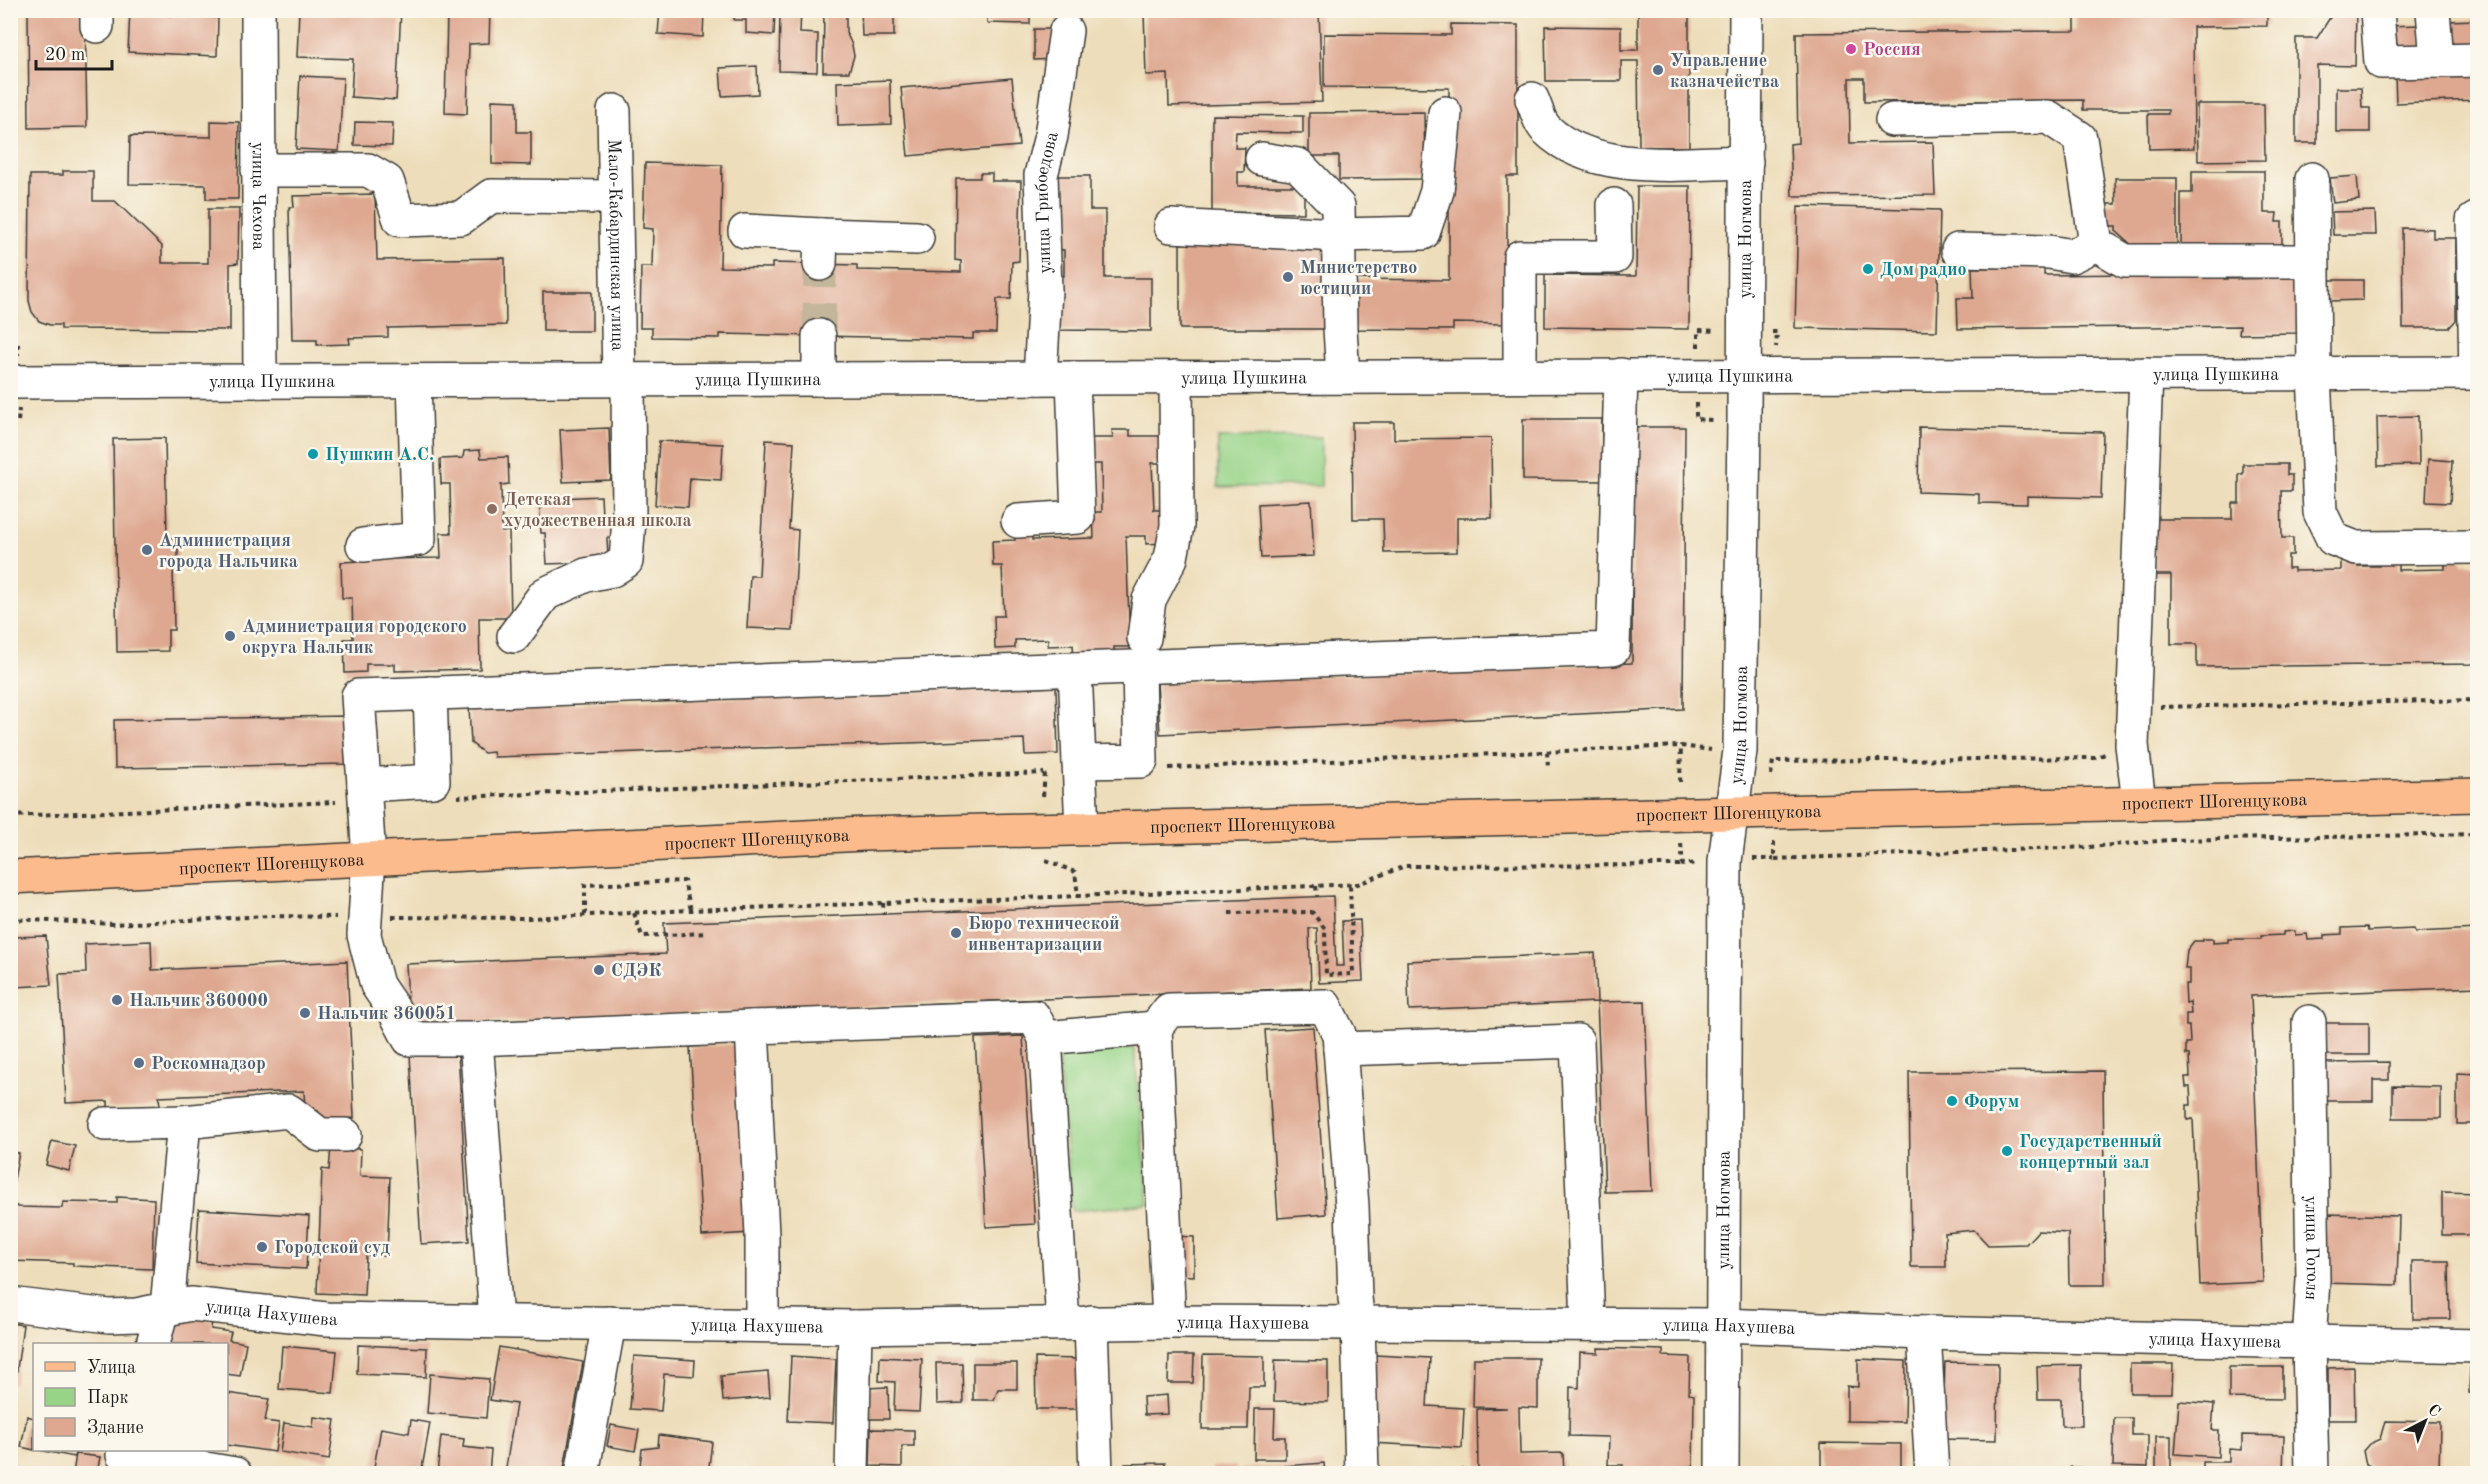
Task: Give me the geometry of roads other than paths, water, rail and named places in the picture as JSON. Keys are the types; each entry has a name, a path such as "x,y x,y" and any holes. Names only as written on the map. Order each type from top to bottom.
{"main road":[{"name":"проспект Шогенцукова","path":"10,877 841,835 2478,795"}],"street":[{"name":"улица Чехова","path":"258,10 260,381"},
{"name":"улица Ногмова","path":"1722,1473 1725,861 1740,751 1745,375 1746,10"},
{"path":"2433,10 2437,61"},
{"path":"2382,11 2381,62 2478,60"},
{"name":"улица Грибоедова","path":"1040,378 1045,290 1041,175 1051,136 1066,31"},
{"path":"1532,99 1544,127 1562,142 1591,154 1622,163 1746,162"},
{"name":"Мало-Кабардинская улица","path":"514,636 545,594 586,575 612,570 626,561 629,518 615,197 614,111"},
{"path":"1171,226 1338,235 1423,233 1437,191 1445,113"},
{"path":"1892,120 2048,117 2080,138 2096,244"},
{"path":"1262,159 1298,165 1338,206 1340,328 1344,377"},
{"path":"258,170 368,170 387,181 400,220 461,218 491,196 615,197"},
{"path":"2312,179 2311,261 2320,512 2333,539 2356,548 2478,547"},
{"path":"1520,376 1520,257 1615,258 1614,205"},
{"path":"2477,373 2474,221 2478,218"},
{"path":"745,231 821,249 918,238"},
{"path":"1958,250 2049,252 2072,256 2096,244"},
{"path":"2096,244 2125,261 2311,261"},
{"path":"819,336 819,378"},
{"name":"улица Пушкина","path":"16,382 2477,373"},
{"path":"2139,802 2132,745 2146,374"},
{"path":"1096,1473 1045,1038 1034,1017 476,1039 409,1039 394,1010 377,985 364,935 369,858 358,696 1075,669 1142,653 1613,649 1621,375"},
{"path":"1079,766 1141,761 1142,653 1149,600 1171,558 1177,526 1176,377"},
{"path":"1018,521 1078,518 1073,378"},
{"path":"363,545 419,539 414,381"},
{"path":"1075,669 1082,828"},
{"path":"364,793 433,781 430,693"},
{"path":"1169,1322 1155,1028 1169,1010 1325,1006 1339,1034 1352,1206 1362,1473"},
{"name":"улица Гоголя","path":"2309,1022 2313,1280 2309,1342 2312,1473"},
{"path":"752,1027 762,1235 762,1325"},
{"path":"1045,1038 1155,1028"},
{"path":"476,1039 496,1321"},
{"path":"1340,1049 1577,1041 1588,1324"},
{"path":"105,1124 184,1122 288,1111 320,1135 345,1135"},
{"path":"153,1343 164,1308 184,1122"},
{"name":"улица Нахушева","path":"10,1304 109,1316 137,1315 191,1304 326,1318 855,1327 1169,1322 1721,1325 1924,1333 2478,1346"},
{"path":"582,1473 609,1323"},
{"path":"852,1473 855,1327"},
{"path":"1924,1333 1932,1473"},
{"path":"123,1459 235,1473"}],"tunnel":[{"path":"819,336 820,264"}],"place":[{"name":"Россия","path":"1851,49"},
{"name":"Управление казначейства","path":"1658,70"},
{"name":"Дом радио","path":"1868,269"},
{"name":"Министерство юстиции","path":"1288,277"},
{"name":"Пушкин А.С.","path":"313,454"},
{"name":"Детская художественная школа","path":"492,509"},
{"name":"Администрация города Нальчика","path":"147,550"},
{"name":"Администрация городского округа Нальчик","path":"230,636"},
{"name":"Бюро технической инвентаризации","path":"956,933"},
{"name":"СДЭК","path":"599,970"},
{"name":"Нальчик 360000","path":"117,1000"},
{"name":"Нальчик 360051","path":"305,1013"},
{"name":"Роскомнадзор","path":"139,1063"},
{"name":"Форум","path":"1952,1101"},
{"name":"Государственный концертный зал","path":"2007,1151"},
{"name":"Городской суд","path":"262,1247"}]}
